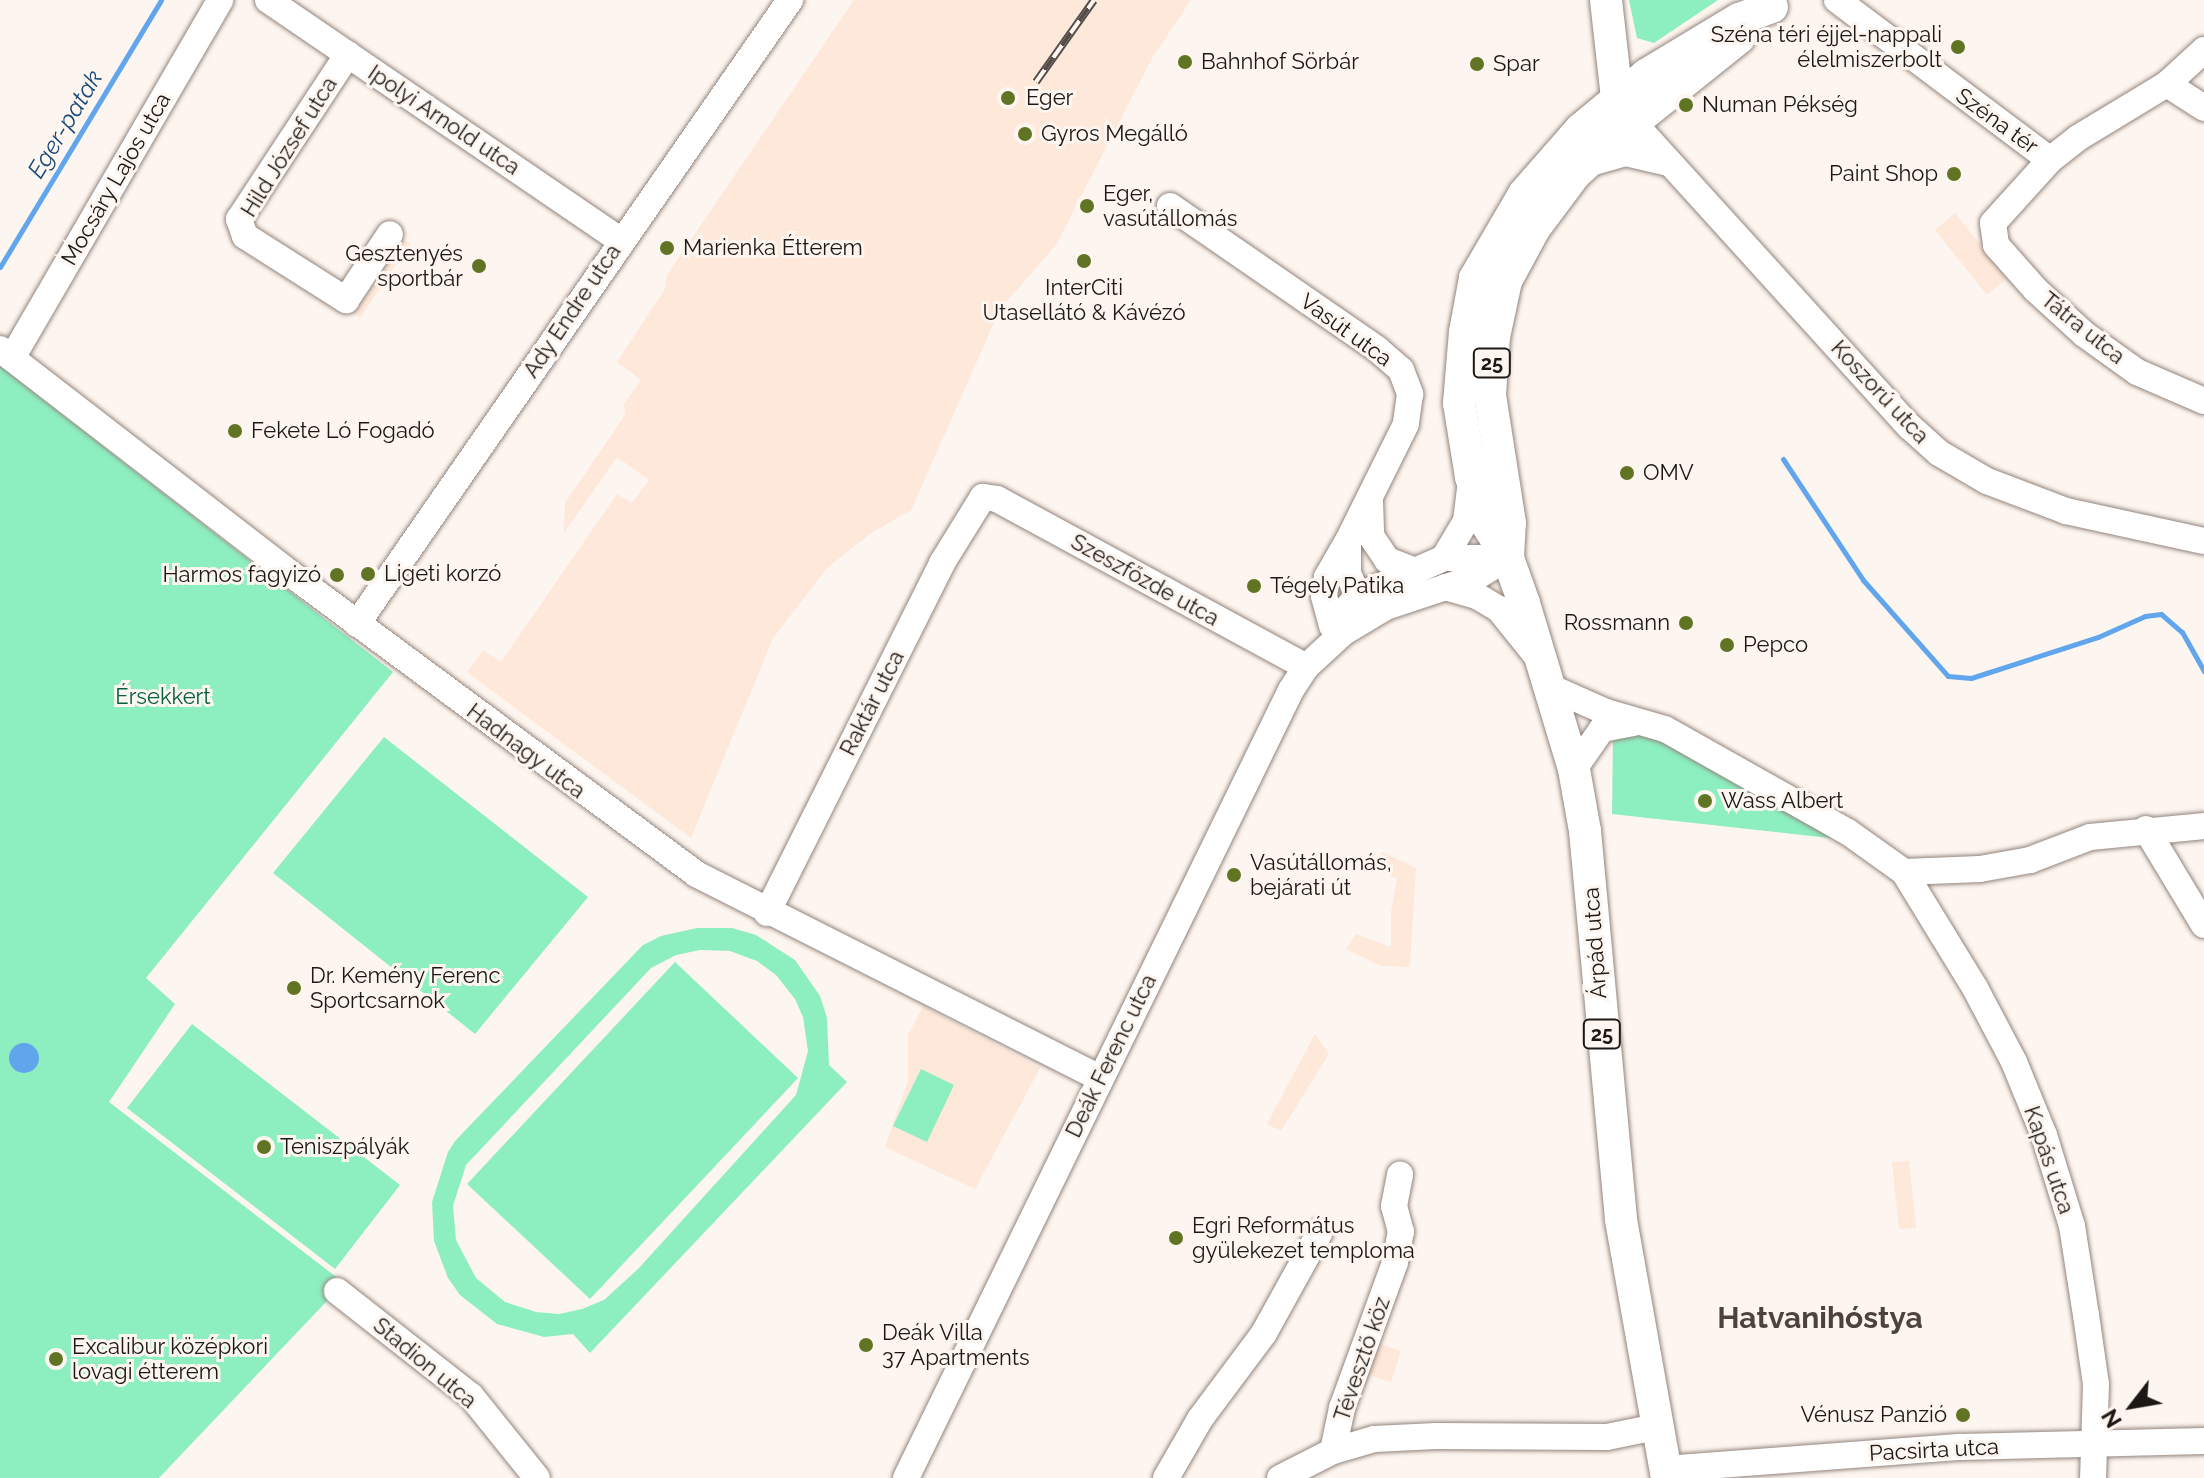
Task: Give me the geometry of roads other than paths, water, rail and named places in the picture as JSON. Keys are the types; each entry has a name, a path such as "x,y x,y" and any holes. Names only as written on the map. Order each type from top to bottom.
{"main road":[{"path":"1606,0 1625,110"},
{"name":"25","path":"1508,558 1510,523 1490,395 1494,337 1506,281 1534,229 1586,164 1646,75 1758,6"},
{"name":"25","path":"1508,558 1487,525 1471,477 1459,403 1465,332 1475,278 1524,194 1571,140 1625,110"},
{"name":"Árpád utca","path":"1508,558 1574,769 1586,844 1621,1219 1666,1473"}],"street":[{"name":"Mocsáry Lajos utca","path":"6,354 220,0"},
{"name":"Ipolyi Arnold utca","path":"268,0 620,240"},
{"name":"Ady Endre utca","path":"357,624 620,240 790,0"},
{"name":"Széna tér","path":"1837,0 2050,160 1993,223"},
{"path":"2050,160 2078,138 2167,84 2204,50"},
{"name":"Hild József utca","path":"348,54 239,219 245,236 346,300 390,234"},
{"path":"2167,84 2204,108"},
{"name":"Koszorú utca","path":"1625,110 1668,163 1909,426 1939,453 1987,481 2066,511 2204,541"},
{"path":"1586,164 1626,153 1668,163"},
{"name":"Vasút utca","path":"1170,206 1377,349 1401,370 1410,394 1406,424 1370,499 1327,577 1324,596 1335,634"},
{"name":"Tátra utca","path":"1993,223 1996,245 2036,290 2084,334 2137,372 2204,401"},
{"name":"Hadnagy utca","path":"6,354 357,624 696,874 767,913 1100,1078"},
{"path":"1444,558 1466,521 1471,477"},
{"name":"Szeszfőzde utca","path":"983,497 997,499 1306,667"},
{"name":"Raktár utca","path":"767,913 942,563 983,497"},
{"path":"1370,499 1371,536 1387,560 1413,570"},
{"path":"1348,541 1348,573 1358,596 1386,607"},
{"path":"1335,634 1358,596 1413,570 1444,558 1508,558"},
{"name":"Deák Ferenc utca","path":"906,1478 1223,825 1291,690 1306,667 1335,634 1386,607 1476,577 1508,558"},
{"path":"1445,587 1477,596 1499,609 1519,630 1547,677 1582,703 1665,729 1716,755 1848,832 1904,872 1980,869 2030,860 2090,837 2146,829 2204,826"},
{"path":"1574,769 1602,729 1638,722"},
{"path":"2146,829 2204,925"},
{"name":"Kapás utca","path":"1904,872 1975,988 2014,1062 2044,1135 2072,1226 2096,1384 2093,1478"},
{"name":"Tévesztő köz","path":"1333,1451 1342,1408 1395,1262 1401,1232 1394,1206 1400,1175"},
{"path":"1166,1478 1200,1419 1264,1333 1320,1232"},
{"name":"Stadion utca","path":"337,1291 471,1396 537,1478"},
{"path":"1288,1476 1333,1451 1374,1439 1607,1437 1656,1427"},
{"name":"Pacsirta utca","path":"1666,1473 1961,1447 2204,1441"}],"water":[{"path":"24,1043 30,1044 38,1052 38,1064 30,1072 24,1073 18,1072 10,1064 9,1058 10,1052 18,1044"}],"waterway":[{"name":"Eger-patak","path":"0,267 161,0"},
{"path":"1783,459 1863,580 1948,676 1971,678 2098,637 2145,616 2161,614 2182,632 2204,671"}],"railway":[{"path":"1036,82 1094,0"}],"place":[{"name":"Széna téri éjjel-nappali élelmiszerbolt","path":"1958,47"},
{"name":"Bahnhof Sörbár","path":"1185,62"},
{"name":"Spar","path":"1477,64"},
{"name":"Eger","path":"1008,98"},
{"name":"Numan Pékség","path":"1686,105"},
{"name":"Gyros Megálló","path":"1025,134"},
{"name":"Paint Shop","path":"1954,174"},
{"name":"Eger, vasútállomás","path":"1087,206"},
{"name":"Marienka Étterem","path":"667,248"},
{"name":"InterCiti Utasellátó & Kávézó","path":"1084,261"},
{"name":"Gesztenyés sportbár","path":"479,266"},
{"name":"Fekete Ló Fogadó","path":"235,431"},
{"name":"OMV","path":"1627,473"},
{"name":"Ligeti korzó","path":"368,574"},
{"name":"Harmos fagyizó","path":"337,575"},
{"name":"Tégely Patika","path":"1254,586"},
{"name":"Rossmann","path":"1686,623"},
{"name":"Pepco","path":"1727,645"},
{"name":"Wass Albert","path":"1705,801"},
{"name":"Vasútállomás, bejárati út","path":"1234,875"},
{"name":"Dr. Kemény Ferenc Sportcsarnok","path":"294,988"},
{"name":"Teniszpályák","path":"264,1147"},
{"name":"Egri Református gyülekezet temploma","path":"1176,1238"},
{"name":"Deák Villa 37 Apartments","path":"866,1345"},
{"name":"Excalibur középkori lovagi étterem","path":"56,1359"},
{"name":"Vénusz Panzió","path":"1963,1415"}],"district":[{"name":"Hatvanihóstya","path":"1820,1318"}],"park label":[{"name":"Érsekkert","path":"163,697"}]}
